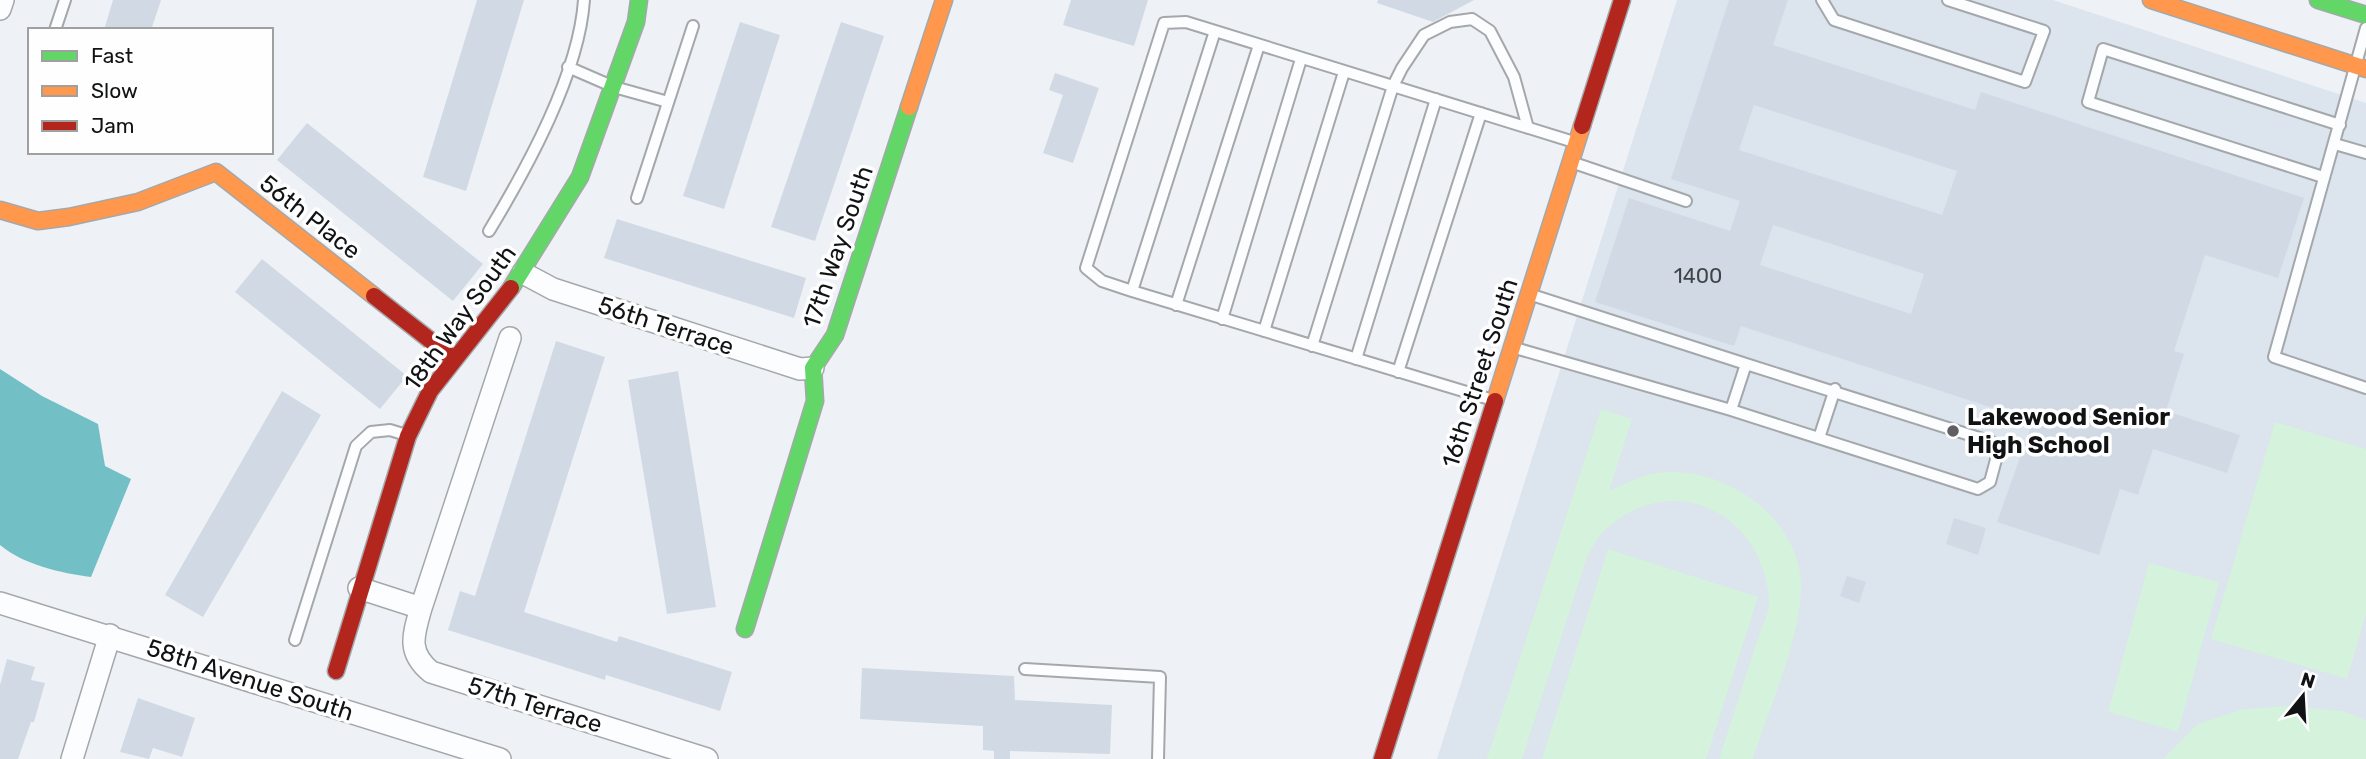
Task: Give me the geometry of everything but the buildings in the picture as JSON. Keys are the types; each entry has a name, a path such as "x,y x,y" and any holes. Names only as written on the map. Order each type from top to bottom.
{"street":[{"path":"0,9 3,0"},
{"name":"18th Way South","path":"336,671 359,588 408,436 430,391 523,273 580,177 636,22 639,0"},
{"name":"17th Way South","path":"813,368 835,335 944,0"},
{"name":"16th Street South","path":"1382,759 1622,0"},
{"path":"2151,0 2205,8 2361,68"},
{"path":"2318,0 2366,15"},
{"name":"56th Place","path":"0,210 38,221 69,217 138,202 216,172 454,359"},
{"name":"56th Terrace","path":"523,273 553,289 800,369 813,368"},
{"name":"57th Terrace","path":"510,338 421,608 413,643 417,661 430,672 707,759"},
{"path":"745,629 815,401 813,368"},
{"path":"359,588 421,608"},
{"name":"58th Avenue South","path":"0,603 110,635 500,759"},
{"path":"72,759 110,635"}],"lane":[{"path":"56,28 65,0"},
{"path":"489,231 522,177 568,67 584,0"},
{"path":"1822,0 1834,20 2025,82 2044,31 1948,0"},
{"path":"1312,345 1393,86 1424,35 1450,22 1472,19 1490,31 1514,77 1528,128"},
{"path":"1495,401 1132,291 1102,281 1086,268 1164,23 1186,22 1577,143"},
{"path":"638,198 693,26"},
{"path":"2366,28 2361,68 2323,177 2274,357 2366,388"},
{"path":"1132,291 1215,31"},
{"path":"1176,305 1259,45"},
{"path":"2323,177 2088,102 2103,49 2340,125"},
{"path":"1222,318 1301,59"},
{"path":"568,67 614,87 668,102"},
{"path":"1264,331 1344,72"},
{"path":"1356,359 1436,99"},
{"path":"1398,372 1481,113"},
{"path":"2335,144 2366,153"},
{"path":"1571,162 1686,201"},
{"path":"1512,347 1731,410 1978,489 1990,482 1998,452 1992,442 1835,389 1746,364 1529,294"},
{"path":"1731,410 1746,364"},
{"path":"1819,438 1835,389"},
{"path":"295,640 356,446 371,432 390,430 408,436"},
{"path":"1025,669 1160,677 1158,759"}],"shaded area":[{"name":"Lakewood Senior High School","path":"1677,0 2053,0 2366,103 2366,759 1437,759"}],"green space":[{"path":"1601,409 1632,419 1609,491 1658,473 1683,473 1709,478 1733,487 1755,502 1774,520 1789,541 1798,565 1801,591 1799,611 1789,653 1753,759 1719,759 1768,610 1769,600 1763,570 1751,544 1733,523 1711,509 1686,502 1660,502 1633,511 1602,533 1588,554 1522,759 1487,759"},
{"path":"2275,422 2366,449 2366,614 2347,679 2211,639"},
{"path":"1608,549 1758,597 1706,759 1542,759"},
{"path":"2149,563 2219,582 2178,732 2108,712"},
{"path":"2287,706 2343,711 2366,720 2366,759 2163,759 2198,724 2243,709"}],"water":[{"path":"0,369 42,396 98,424 105,466 131,479 91,577 31,563 0,545"}],"traffic: fast":[{"path":"511,288 580,177 636,22 639,0"},
{"path":"2318,0 2366,15"},
{"path":"745,629 815,401 813,368 835,335 909,107"}],"traffic: slow":[{"path":"909,107 944,0"},
{"path":"2151,0 2366,69"},
{"path":"1495,401 1582,126"},
{"path":"0,210 38,221 69,217 138,202 216,172 374,296"}],"traffic: jam":[{"path":"1582,126 1622,0"},
{"path":"336,671 408,436 430,391 511,288"},
{"path":"374,296 454,359"},
{"path":"1382,759 1495,401"}],"place":[{"name":"Lakewood Senior High School","path":"1953,431"}]}
